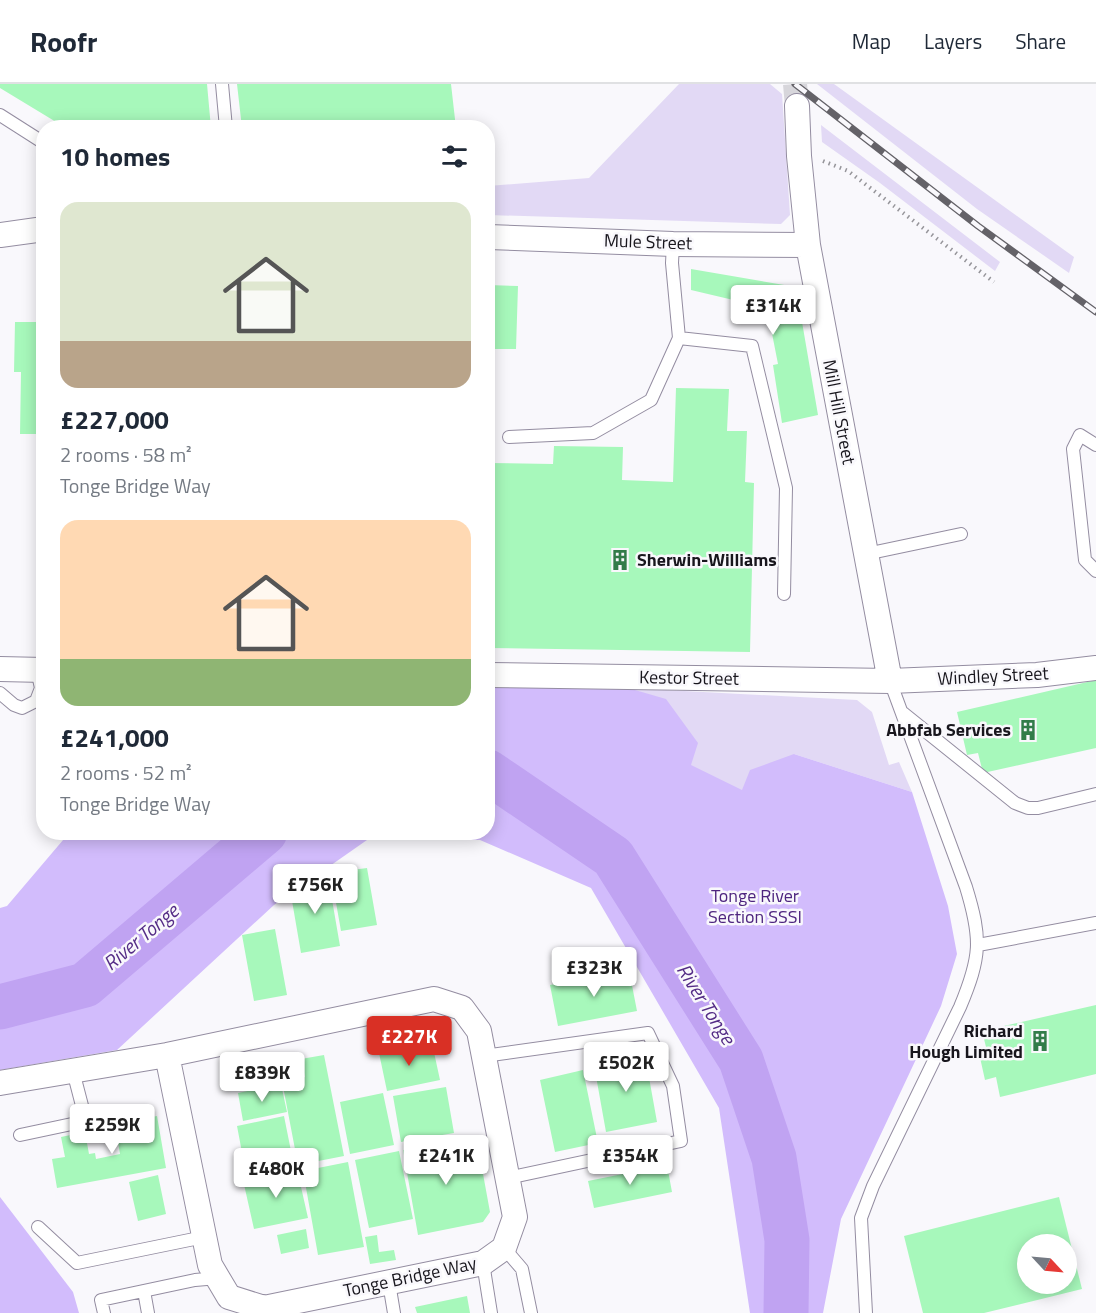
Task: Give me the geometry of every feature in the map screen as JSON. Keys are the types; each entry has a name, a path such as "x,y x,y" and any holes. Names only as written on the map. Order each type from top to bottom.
{"street":[{"name":"Mill Hill Street","path":"797,106 799,156 808,245 890,681"},
{"path":"0,235 36,230"},
{"name":"Mule Street","path":"495,237 673,244 808,245"},
{"name":"Windley Street","path":"890,681 1037,675 1096,668"},
{"path":"0,669 36,670"},
{"name":"Kestor Street","path":"495,675 890,681"},
{"path":"0,1083 167,1055 434,999 462,1008 479,1031 515,1217 504,1248"},
{"name":"Tonge Bridge Way","path":"167,1055 210,1265 229,1297 264,1310 483,1263 504,1248"}],"lane":[{"path":"222,84 225,120"},
{"path":"0,115 36,138"},
{"path":"509,437 593,433 651,400 679,338 672,263 673,244"},
{"path":"679,338 752,346 786,488 784,594"},
{"path":"1096,445 1080,435 1072,449 1085,560 1096,571"},
{"path":"866,554 961,534"},
{"path":"866,1313 861,1218 873,1186 973,977 978,945 975,916 966,887 890,681"},
{"path":"0,693 14,705 22,708 36,701"},
{"path":"902,712 1015,803 1028,808 1038,808 1096,794"},
{"path":"978,945 1096,923"},
{"path":"484,1056 648,1033 673,1086 681,1141 508,1178"},
{"path":"73,1071 86,1121"},
{"path":"20,1135 112,1116"},
{"path":"38,1227 77,1263 204,1237"},
{"path":"504,1248 522,1269 531,1313"},
{"path":"483,1263 491,1313"},
{"path":"104,1313 101,1300 195,1280 218,1278"},
{"path":"389,1282 394,1313"},
{"path":"144,1291 148,1313"}],"path":[{"path":"799,156 832,163 848,171 994,282"}],"shaded area":[{"path":"679,84 770,84 782,94 790,215 781,224 495,215 495,185 589,178"},
{"path":"817,84 834,84 1074,257 1069,273 977,209"},
{"path":"821,125 1000,262 995,271 880,183 822,142"},
{"path":"495,688 628,688 857,700 872,712 889,765 899,762 912,792 794,754 853,886 495,692"}],"green space":[{"name":"Tonge River Section SSSI","path":"495,688 628,688 666,699 698,743 691,765 742,790 750,770 794,754 912,792 948,906 957,954 941,1006 841,1219 823,1313 750,1313 719,1108 591,888 480,840 495,840"},
{"path":"63,840 367,840 274,905 117,1050 0,1070 0,908 7,906"},
{"path":"0,1197 73,1292 79,1313 0,1313"}],"building":[{"path":"0,84 207,84 210,120 53,120 0,88"},
{"path":"237,84 451,84 455,120 241,120"},
{"path":"691,269 796,287 818,415 782,423 773,365 778,364 767,308 691,290"},
{"path":"495,285 518,286 516,349 495,349"},
{"path":"15,322 36,322 36,434 20,434 21,372 14,372"},
{"name":"Sherwin-Williams","path":"676,388 729,389 727,431 747,431 745,482 754,483 750,652 495,648 495,463 553,464 554,446 623,447 622,480 673,482"},
{"name":"Abbfab Services","path":"1096,680 1096,748 983,773 978,753 967,755 957,712"},
{"path":"367,868 377,925 341,931 335,897 356,893 352,870"},
{"path":"324,873 330,888 340,946 301,953 291,895 294,894 292,886"},
{"path":"275,929 287,995 254,1001 242,935"},
{"path":"629,970 637,1011 558,1026 550,985"},
{"name":"Richard Hough Limited","path":"1096,1005 1096,1074 1000,1097 996,1077 985,1080 979,1053 987,1051 982,1031"},
{"path":"432,1043 440,1080 387,1091 379,1053"},
{"path":"324,1055 344,1156 298,1165 282,1081 305,1077 301,1059"},
{"path":"645,1055 657,1122 606,1132 594,1065"},
{"path":"583,1070 598,1143 555,1152 540,1080"},
{"path":"281,1084 287,1112 243,1121 238,1093"},
{"path":"446,1087 454,1133 401,1142 393,1096"},
{"path":"383,1093 394,1145 350,1154 340,1102"},
{"path":"157,1116 166,1168 57,1188 52,1159 65,1157 61,1137 85,1132 89,1154 95,1153 96,1159 120,1154 115,1124"},
{"path":"284,1116 294,1166 272,1170 269,1158 244,1163 237,1126"},
{"path":"466,1138 469,1154 479,1152 490,1212 483,1222 418,1235 403,1150"},
{"path":"399,1151 413,1219 369,1228 355,1160"},
{"path":"348,1162 364,1247 318,1255 303,1171"},
{"path":"667,1165 672,1192 594,1208 588,1181"},
{"path":"297,1169 308,1218 254,1229 243,1180"},
{"path":"158,1175 166,1214 138,1221 129,1182"},
{"path":"1059,1197 1068,1234 1017,1234 1017,1294 1062,1294 984,1313 923,1313 904,1236"},
{"path":"306,1229 309,1248 281,1254 277,1235"},
{"path":"377,1235 379,1252 394,1250 396,1260 370,1264 365,1237"},
{"path":"1077,1269 1082,1289 1077,1290"},
{"path":"467,1296 470,1313 417,1313 415,1307"}],"waterway":[{"name":"River Tonge","path":"495,777 613,857 741,1060 774,1158 787,1240 786,1313"},
{"name":"River Tonge","path":"0,1007 85,985 256,840"}],"tunnel":[{"path":"795,84 797,106"}],"railway":[{"path":"795,84 978,226 1096,312"}],"place":[{"name":"Sherwin-Williams","path":"620,560"},
{"name":"Abbfab Services","path":"1028,730"},
{"name":"Richard Hough Limited","path":"1040,1041"}]}
